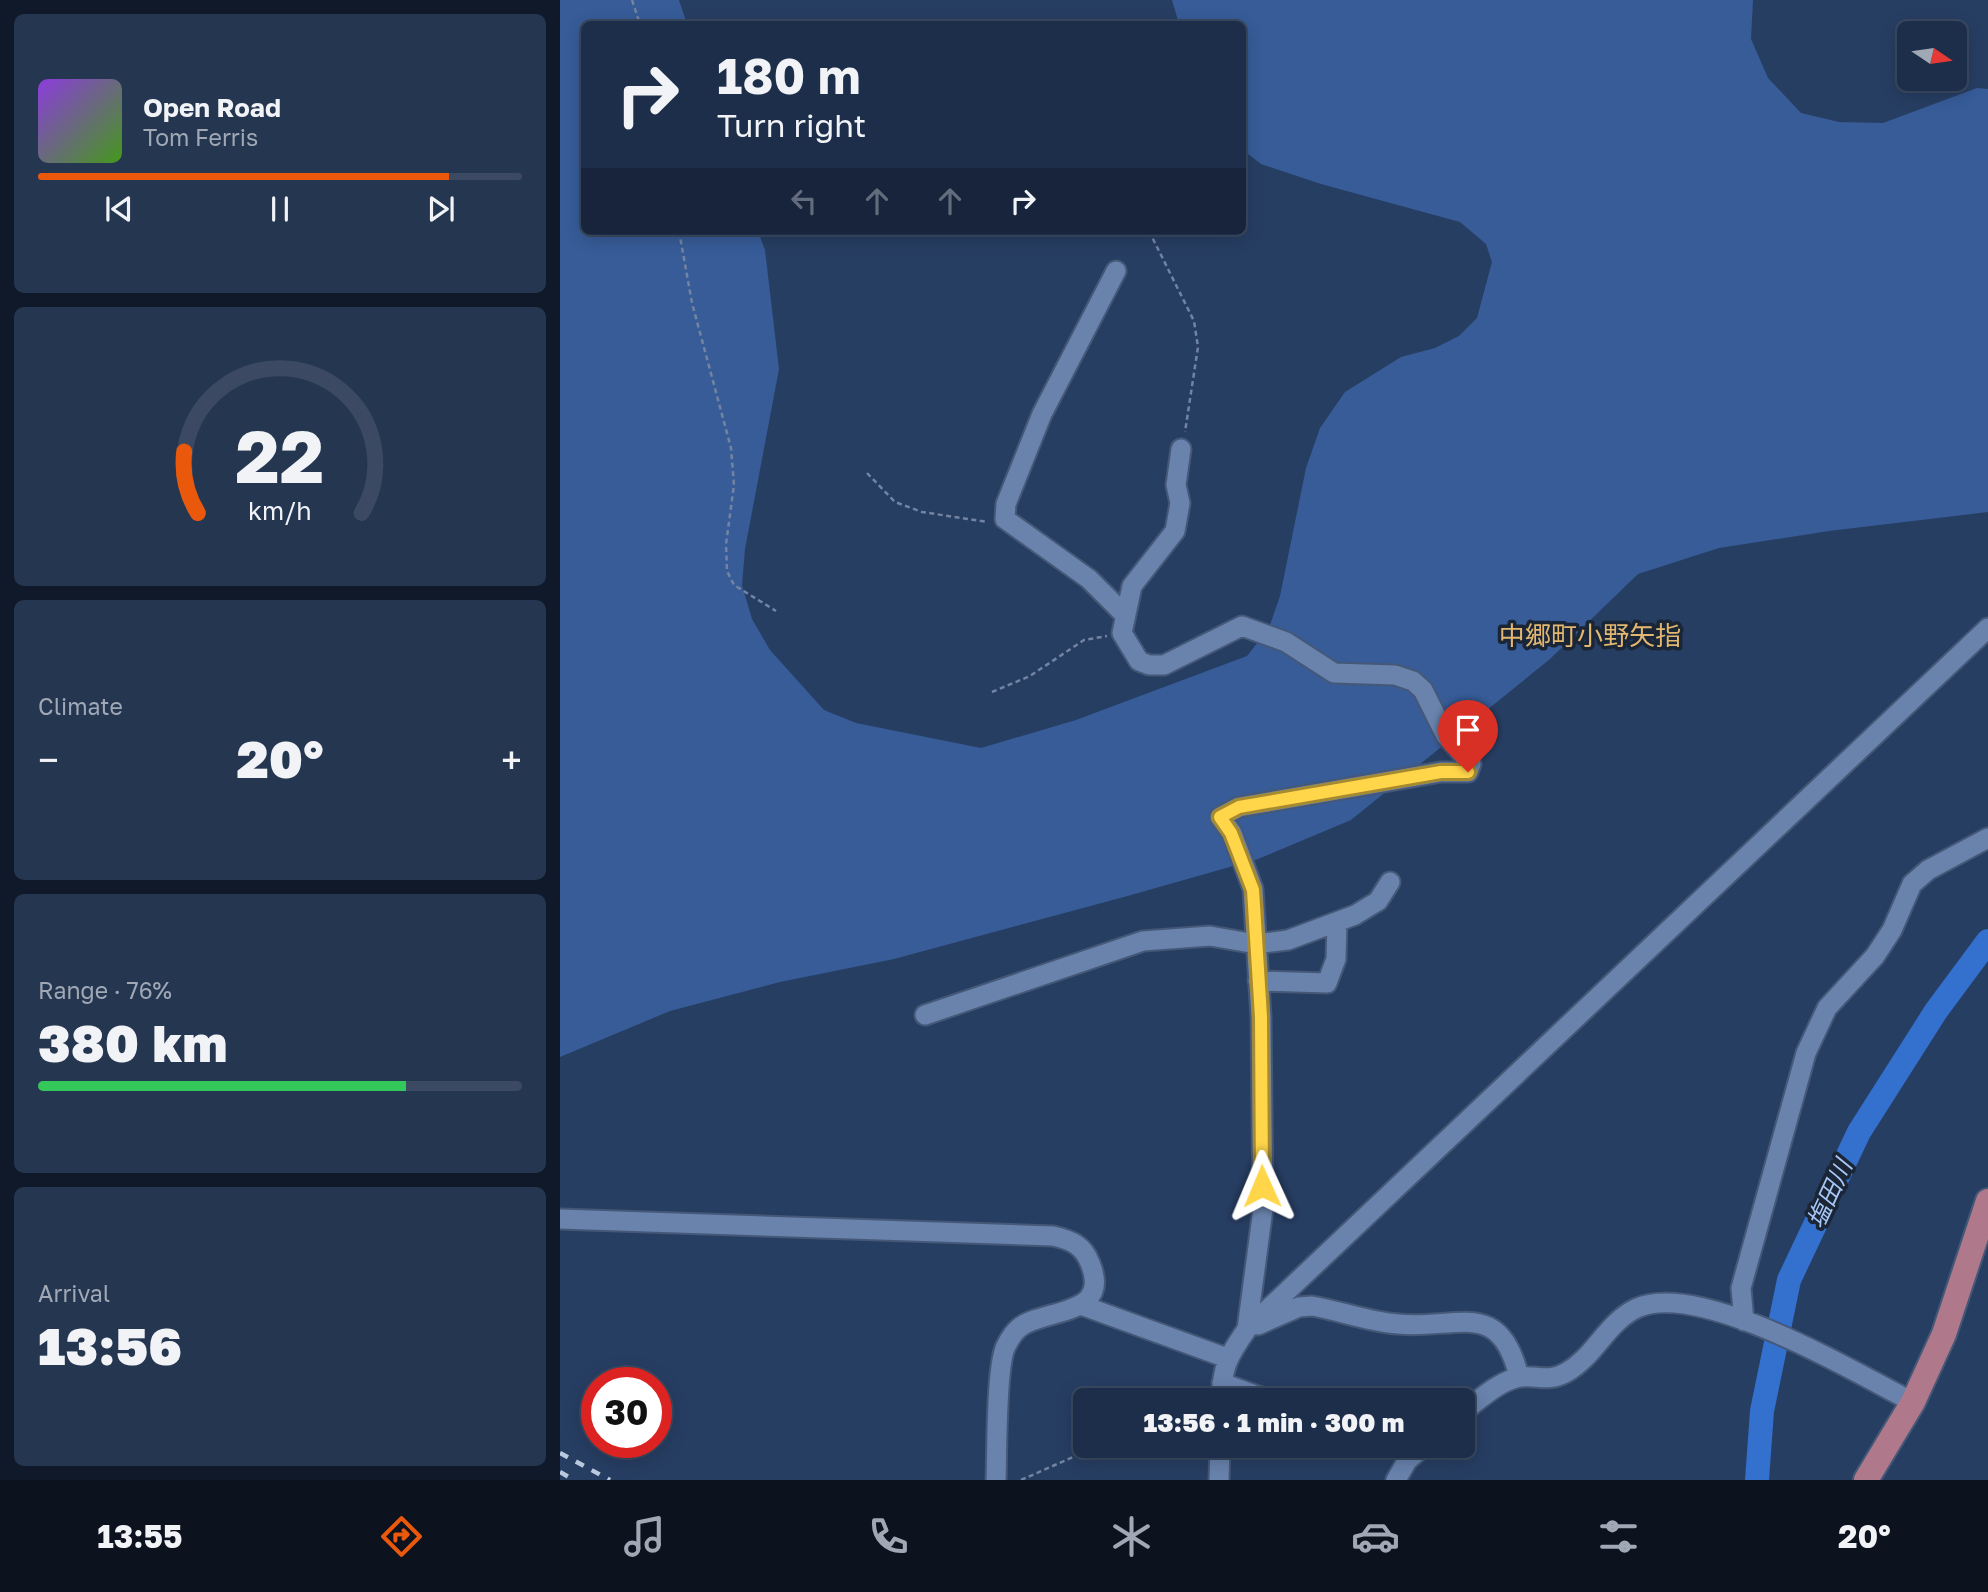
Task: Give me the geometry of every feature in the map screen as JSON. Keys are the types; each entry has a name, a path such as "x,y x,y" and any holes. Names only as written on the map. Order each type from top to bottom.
{"main road":[{"path":"1866,1480 1913,1402 1944,1334 1988,1201"}],"street":[{"path":"1116,271 1042,414 1006,504 1005,519 1089,579 1123,623 1139,660 1149,665 1164,664 1242,626 1286,642 1334,673 1395,676 1413,681 1423,690 1446,736 1471,764 1468,772 1441,772 1239,807 1220,817 1231,833 1253,890 1258,981 1263,1209 1247,1329"},
{"path":"1123,623 1132,586 1175,531 1180,503 1176,485 1181,449"},
{"path":"1223,1388 1227,1358 1247,1329 1988,628"},
{"path":"1747,1323 1741,1288 1806,1053 1827,1008 1875,956 1892,930 1912,884 1928,870 1988,838"},
{"path":"925,1016 1143,941 1210,936 1256,944 1288,940 1337,922 1378,901 1390,882"},
{"path":"1258,981 1327,983 1336,959 1337,922"},
{"path":"560,1219 1053,1236 1075,1242 1091,1265 1094,1280 1090,1294 1081,1305 1018,1328 1005,1347 996,1480"},
{"path":"1714,1312 1741,1288"},
{"path":"1475,1403 1503,1383 1519,1377 1543,1380 1571,1370 1621,1317 1639,1307 1678,1303 1714,1312 1788,1338 1913,1402"},
{"path":"1081,1305 1227,1358"},
{"path":"1247,1329 1299,1307 1312,1306 1396,1324 1478,1322 1496,1329 1515,1360 1519,1377"},
{"path":"1219,1480 1220,1458"},
{"path":"1396,1480 1412,1458"}],"path":[{"path":"632,0 639,21"},
{"path":"680,235 692,303 731,448 734,485 726,544 727,571 734,585 776,611"},
{"path":"1151,235 1194,321 1198,347 1181,449"},
{"path":"867,473 895,502 922,512 1012,526"},
{"path":"992,692 1030,676 1084,640 1123,623"},
{"path":"1021,1480 1073,1457"}],"shaded area":[{"path":"560,0 679,0 686,21 581,21 581,235 759,235 765,250 779,369 745,549 742,585 752,619 770,650 824,710 856,723 981,748 1076,720 1247,656 1269,628 1280,596 1306,468 1320,428 1345,392 1401,357 1435,348 1459,336 1477,318 1492,262 1486,244 1460,222 1321,184 1261,164 1246,152 1246,21 1178,21 1172,0 1753,0 1751,39 1768,78 1801,113 1839,122 1883,123 1977,88 1988,89 1988,512 1829,531 1719,548 1638,574 1550,659 1351,820 1258,859 1124,897 894,959 780,982 670,1011 560,1057"}],"waterway":[{"name":"塩田川","path":"1757,1480 1762,1411 1789,1280 1859,1132 1936,1011 1988,941"}],"railway":[{"path":"560,1453 610,1480"},
{"path":"560,1472 574,1480"}],"district":[{"name":"中郷町小野矢指","path":"1590,636"}],"route":[{"path":"1262,1186 1261,1017 1253,890 1231,833 1220,817 1239,807 1441,772 1468,772"}]}
